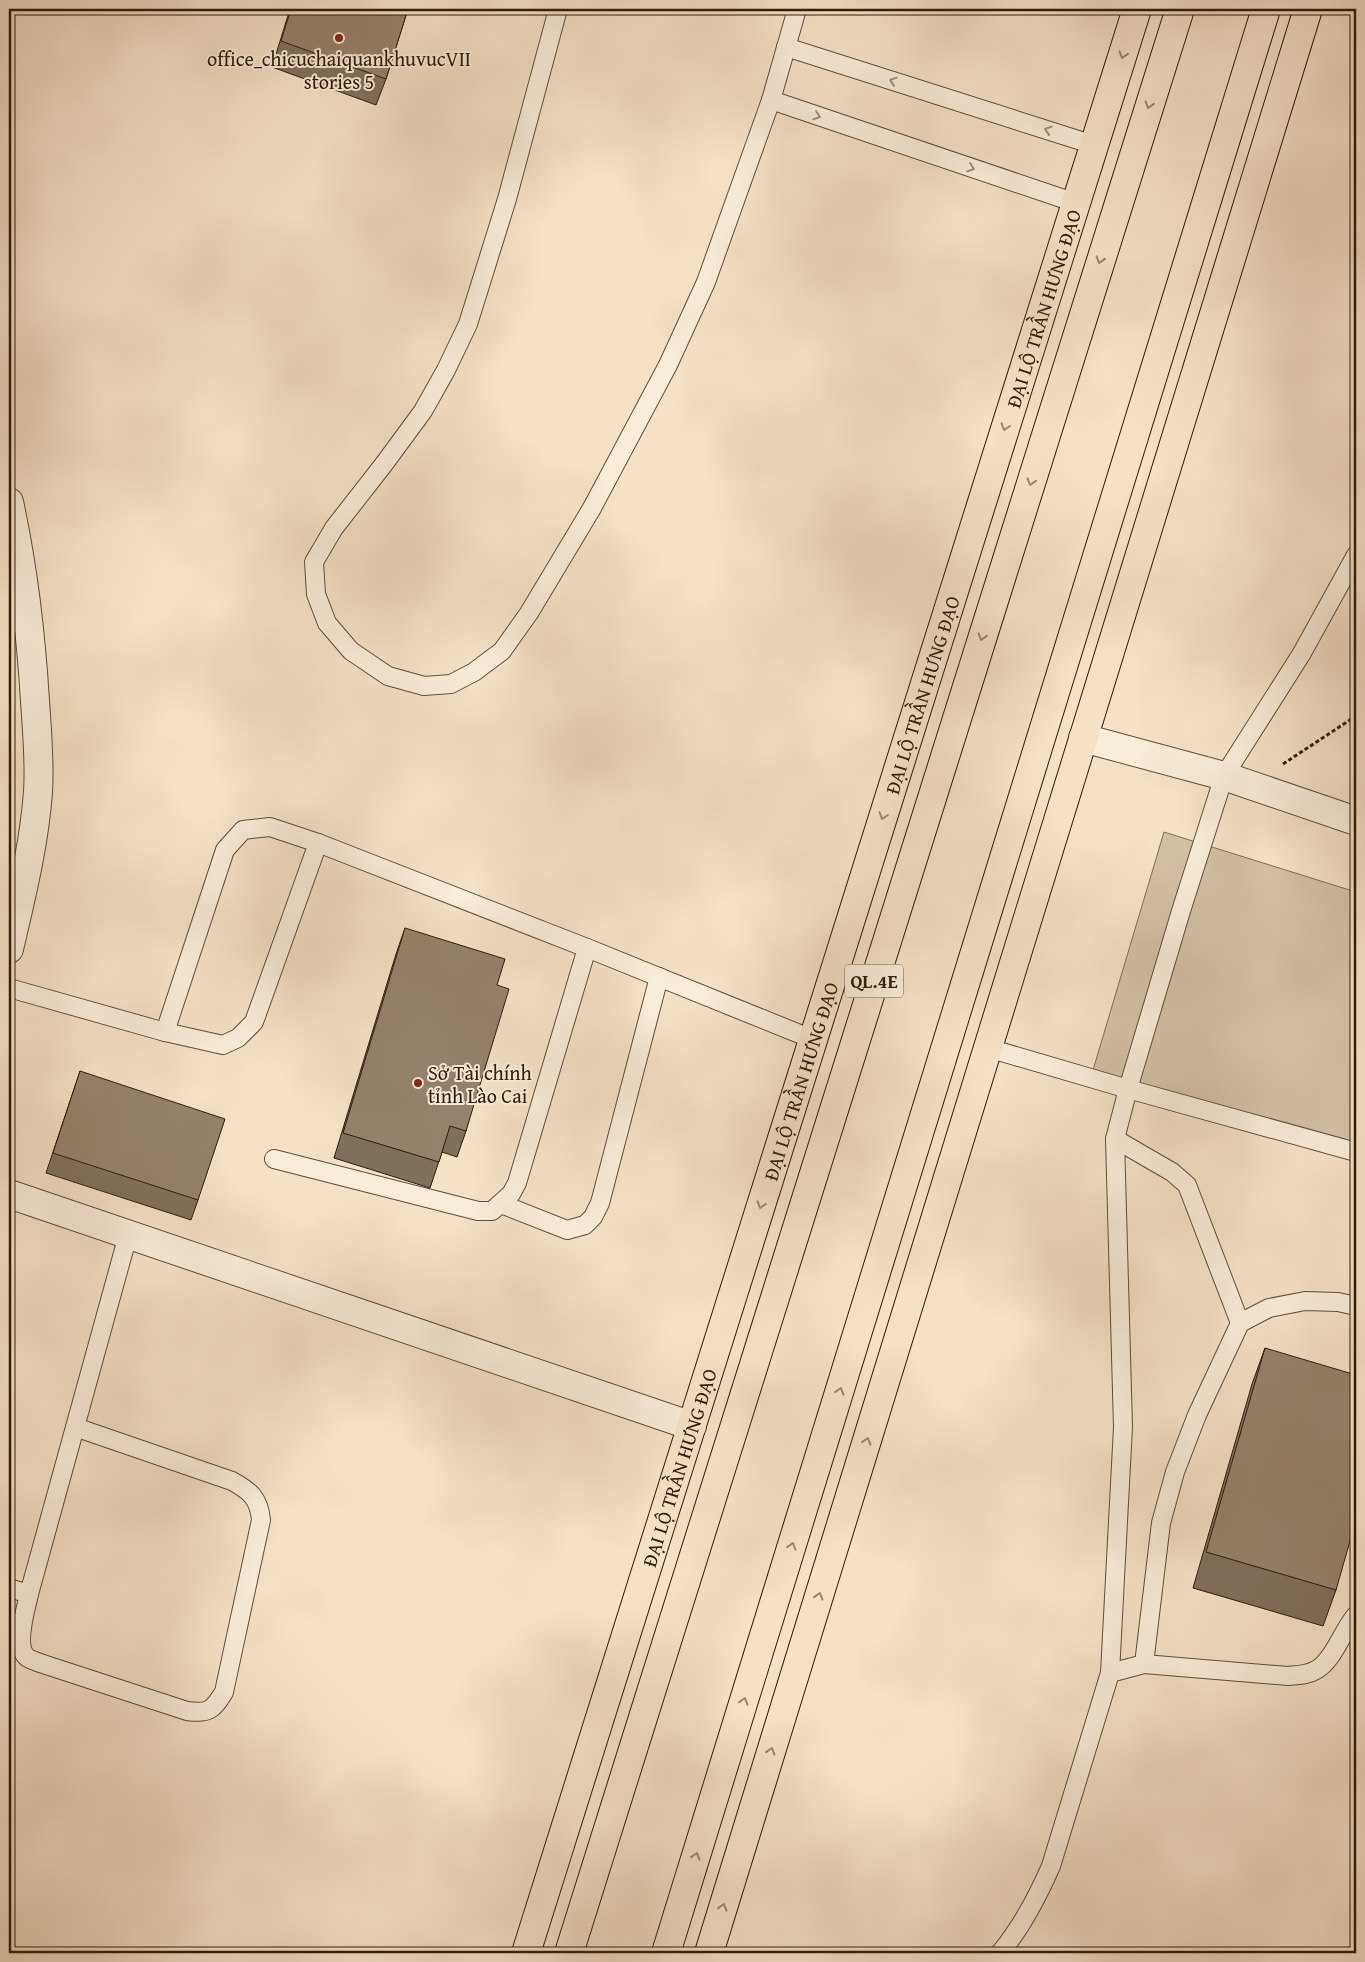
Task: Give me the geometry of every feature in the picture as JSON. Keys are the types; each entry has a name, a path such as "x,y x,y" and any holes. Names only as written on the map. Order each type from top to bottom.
{"main road":[{"name":"ĐẠI LỘ TRẦN HƯNG ĐẠO","path":"526,1953 1137,9"},
{"name":"ĐẠI LỘ TRẦN HƯNG ĐẠO","path":"569,1953 1180,9"},
{"path":"666,1953 1266,9"},
{"path":"709,1953 1308,9"}],"street":[{"path":"9,502 22,568 33,673 38,792 29,864 9,949"},
{"path":"1084,738 1251,784 1356,821"},
{"path":"9,1194 692,1426"}],"lane":[{"path":"558,9 506,198 468,324 446,370 423,411 334,528 314,562 316,594 327,623 350,651 388,676 424,686 451,684 474,672 502,651 529,613 592,508 668,365 706,282 771,100 797,9"},
{"path":"786,47 1094,145"},
{"path":"771,100 1076,203"},
{"path":"1000,1953 1024,1921 1051,1866 1110,1673 1123,1427 1116,1139 1128,1089 1180,911 1224,776 1302,653 1356,555"},
{"path":"164,1032 225,850 243,830 270,827 318,843 587,948 812,1039"},
{"path":"9,988 164,1032 223,1045 238,1038 254,1022 318,843"},
{"path":"274,1159 478,1211 492,1211 511,1194 517,1183 587,948"},
{"path":"501,1204 567,1230 585,1225 593,1217 600,1203 660,977"},
{"path":"988,1048 1356,1152"},
{"path":"1116,1139 1172,1172 1187,1185 1240,1323"},
{"path":"75,1427 232,1482 247,1489 254,1496 260,1511 261,1520 224,1692 211,1710 187,1711 43,1664 28,1657 21,1650 20,1640 29,1594 75,1427 128,1235"},
{"path":"1144,1664 1161,1523 1175,1472 1197,1415 1240,1323 1269,1308 1305,1301 1338,1302 1356,1306"},
{"path":"9,1588 29,1594"},
{"path":"1110,1673 1144,1664 1288,1676 1306,1674 1317,1670 1329,1658 1356,1615"}],"path":[{"path":"1251,784 1356,716"}],"shaded area":[{"path":"1164,832 1356,892 1356,1155 1093,1070"}],"building":[{"name":"office_chicuchaiquankhuvucVII stories 5","path":"291,9 408,9 386,79 281,41"},
{"name":"Sở Tài chính tỉnh Lào Cai","path":"405,928 505,959 497,985 509,989 466,1131 450,1126 439,1162 343,1133"},
{"path":"80,1071 225,1119 198,1200 53,1153"},
{"path":"1265,1348 1356,1375 1356,1520 1336,1590 1206,1552"}],"place":[{"name":"office_chicuchaiquankhuvucVII stories 5","path":"339,38"},
{"name":"Sở Tài chính tỉnh Lào Cai","path":"418,1083"}]}
